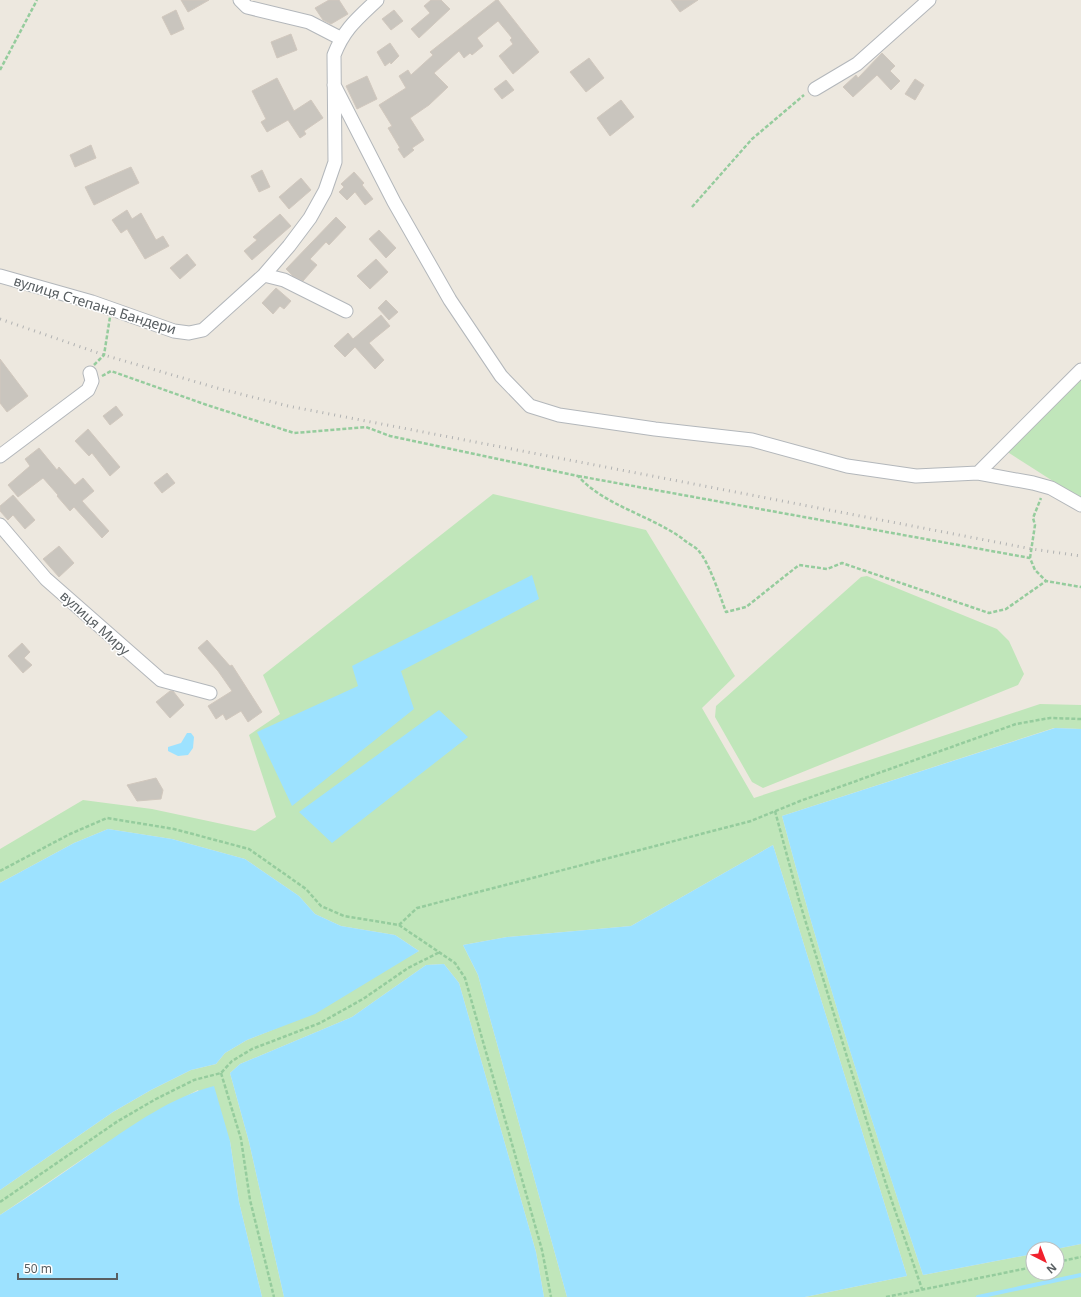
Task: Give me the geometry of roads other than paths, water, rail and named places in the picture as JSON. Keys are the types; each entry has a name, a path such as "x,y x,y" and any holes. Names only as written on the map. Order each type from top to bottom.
{"street":[{"path":"240,0 247,7 309,22 340,38"},
{"name":"вулиця Степана Бандери","path":"0,276 92,302 174,331 189,333 203,330 264,275 310,218 330,177 335,162 334,55 340,38 351,24 377,0"},
{"path":"815,89 857,64 929,0"},
{"path":"334,85 394,202 450,300 501,376 530,406 559,415 655,429 752,440 847,466 916,476 978,473 1046,486 1081,505"},
{"path":"264,275 284,280 346,311"},
{"path":"978,473 1081,370"},
{"path":"0,456 88,390 92,373"},
{"name":"вулиця Миру","path":"0,525 46,579 161,680 210,693"}],"water":[{"path":"532,575 539,599 401,671 414,709 292,806 257,732 358,686 352,666"},
{"path":"439,710 468,737 332,843 299,812"},
{"path":"1055,728 1081,729 1081,1244 1065,1247 1065,1241 1025,1241 1025,1256 923,1275 849,1047 814,932 782,816"},
{"path":"187,733 191,733 194,737 193,748 188,755 178,756 168,751 168,747 181,743"},
{"path":"108,829 172,839 245,859 299,896 315,914 341,926 395,935 419,951 315,1014 247,1040 225,1053 216,1064 191,1070 151,1090 113,1112 0,1190 0,883 74,843"},
{"path":"773,845 907,1276 805,1297 567,1297 478,975 463,945 507,937 631,926"},
{"path":"444,964 459,983 536,1252 544,1297 284,1297 249,1142 230,1073 240,1064 352,1017 426,965"},
{"path":"214,1086 230,1141 239,1202 262,1297 0,1297 0,1215 154,1112 183,1097"}],"waterway":[{"path":"978,1297 1081,1275"}],"railway":[{"path":"0,319 104,355 217,388 288,406 1032,549 1081,556"}]}
